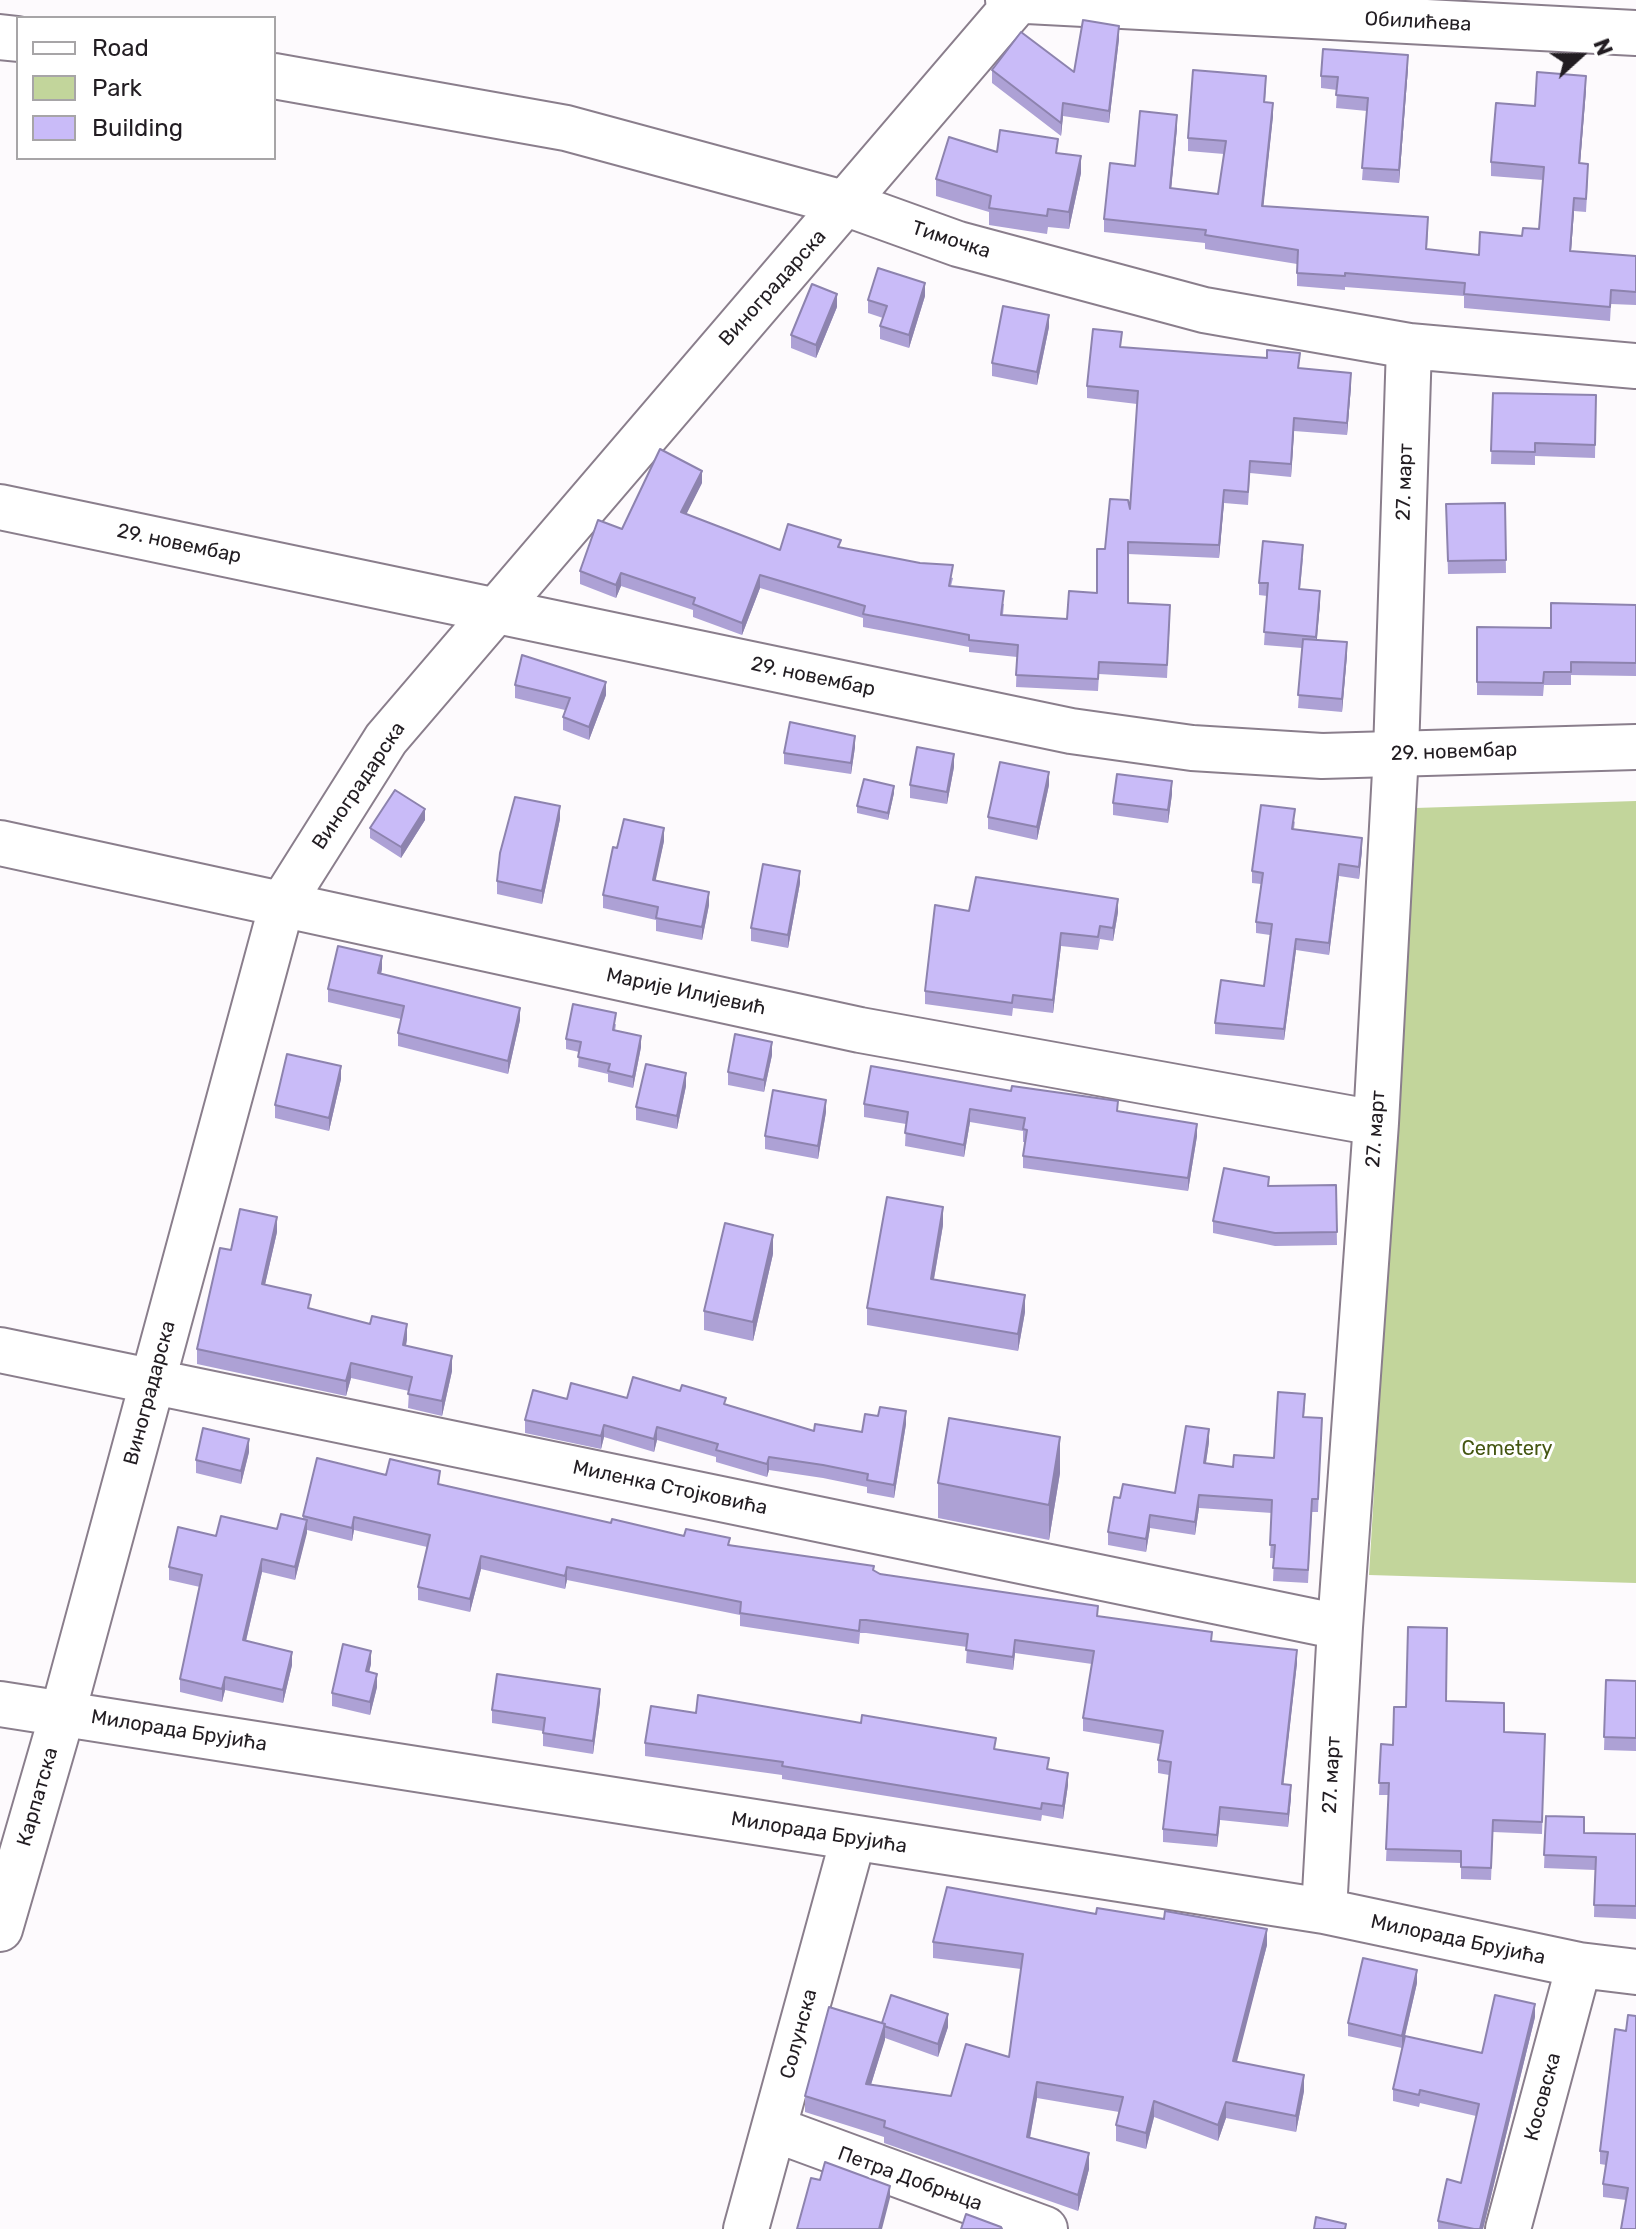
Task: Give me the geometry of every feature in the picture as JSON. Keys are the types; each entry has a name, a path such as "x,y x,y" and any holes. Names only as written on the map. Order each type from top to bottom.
{"street":[{"name":"Обилићева","path":"1015,0 1636,33"},
{"name":"Виноградарска","path":"63,1712 282,904 386,739 597,496 683,389 847,204 1015,0"},
{"name":"Тимочка","path":"276,76 566,128 847,204 958,244 1204,310 1409,346 1636,366"},
{"name":"27. март","path":"1324,1911 1340,1627 1376,1123 1396,753 1409,346"},
{"name":"29. новембар","path":"0,507 1071,731 1232,752 1322,756 1636,747"},
{"name":"Марије Илијевић","path":"0,843 860,1030 1376,1123"},
{"name":"Миленка Стојковића","path":"0,1350 1340,1627"},
{"name":"Милорада Брујића","path":"0,1704 1324,1911 1579,1965 1636,1972"},
{"name":"Карпатска","path":"0,1929 63,1712"},
{"name":"Солунска","path":"746,2229 853,1839"},
{"name":"Косовска","path":"1508,2229 1579,1965"},
{"name":"Петра Добрњца","path":"774,2129 1045,2229"}],"green space":[{"name":"Cemetery","path":"1636,801 1636,1583 1369,1575 1415,808"}],"building":[{"path":"1083,20 1119,26 1109,111 1063,103 1061,123 992,70 1021,32 1074,72"},
{"path":"1323,49 1408,55 1399,170 1362,168 1368,98 1336,95 1338,77 1321,76"},
{"path":"1193,70 1266,76 1264,102 1273,103 1262,206 1428,217 1426,249 1479,255 1480,232 1522,236 1523,228 1539,229 1544,167 1491,162 1496,103 1535,106 1537,72 1586,76 1579,163 1588,164 1586,199 1574,198 1570,251 1636,256 1636,292 1611,290 1610,307 1464,294 1465,283 1345,273 1345,276 1297,273 1298,250 1205,235 1206,230 1104,219 1110,163 1135,166 1140,111 1177,115 1170,188 1218,194 1226,141 1188,138"},
{"path":"1000,130 1058,139 1056,153 1081,156 1069,212 1048,209 1047,216 989,208 991,196 936,179 949,137 997,152"},
{"path":"878,268 925,283 909,335 880,326 887,306 868,300"},
{"path":"812,284 837,294 816,345 791,335"},
{"path":"1003,306 1049,315 1037,372 992,363"},
{"path":"1093,329 1122,332 1120,347 1267,358 1267,350 1300,353 1298,368 1351,373 1347,423 1294,418 1291,464 1250,461 1248,492 1224,490 1219,545 1128,542 1128,603 1170,605 1167,665 1099,662 1098,679 1016,675 1018,645 969,640 969,635 863,614 865,606 760,575 742,623 693,604 695,598 621,573 616,585 580,571 598,520 622,529 660,449 702,471 681,512 780,550 788,524 841,540 838,547 920,563 953,565 949,586 1004,591 1001,615 1067,619 1069,591 1097,593 1097,549 1105,549 1110,499 1128,500 1130,509 1138,391 1087,386"},
{"path":"1493,393 1596,395 1595,445 1535,443 1535,452 1491,451"},
{"path":"1505,503 1506,560 1448,561 1446,504"},
{"path":"1263,541 1303,545 1299,589 1320,591 1316,637 1264,632 1268,583 1259,583"},
{"path":"1551,603 1636,605 1636,663 1571,662 1571,672 1544,672 1543,683 1477,682 1477,627 1551,628"},
{"path":"1303,639 1347,642 1342,699 1298,695"},
{"path":"522,655 606,682 589,727 563,717 570,698 515,685"},
{"path":"790,722 855,736 851,763 784,753"},
{"path":"917,747 954,754 947,792 910,785"},
{"path":"1000,762 1049,772 1037,827 988,817"},
{"path":"1117,774 1172,781 1168,810 1113,803"},
{"path":"864,779 894,786 888,813 857,806"},
{"path":"395,790 425,809 401,847 370,828"},
{"path":"515,797 560,806 542,891 497,881 500,853"},
{"path":"1261,805 1295,809 1292,829 1362,838 1359,867 1339,864 1329,943 1296,939 1284,1029 1215,1023 1221,980 1264,986 1272,924 1256,922 1263,873 1252,871"},
{"path":"624,819 664,828 653,880 709,892 702,927 656,918 658,907 603,895 613,847 617,848"},
{"path":"763,864 800,871 788,935 751,928"},
{"path":"976,877 1118,899 1113,928 1100,926 1098,937 1061,933 1053,1000 1013,995 1012,1003 925,991 935,905 969,911"},
{"path":"338,946 382,956 378,973 520,1008 508,1061 398,1033 404,1006 328,989"},
{"path":"573,1004 616,1013 613,1030 641,1036 633,1077 608,1071 610,1064 578,1057 581,1042 566,1039"},
{"path":"735,1034 772,1042 764,1080 728,1072"},
{"path":"287,1054 341,1066 329,1118 275,1105"},
{"path":"646,1064 686,1073 677,1116 636,1107"},
{"path":"871,1066 1011,1091 1012,1086 1118,1101 1117,1111 1197,1124 1188,1178 1023,1156 1027,1130 1023,1129 1025,1118 970,1109 964,1145 905,1133 908,1112 864,1104"},
{"path":"773,1090 826,1100 818,1146 765,1136"},
{"path":"1224,1168 1269,1177 1268,1186 1336,1185 1337,1232 1275,1233 1213,1221"},
{"path":"887,1197 943,1207 931,1279 1025,1295 1018,1334 867,1308"},
{"path":"240,1209 277,1217 262,1284 311,1295 308,1308 370,1324 372,1316 407,1324 403,1345 452,1356 442,1401 408,1394 412,1377 351,1363 346,1381 197,1349 220,1248 231,1250"},
{"path":"725,1223 773,1235 753,1322 704,1311"},
{"path":"633,1377 680,1391 682,1385 726,1398 724,1404 814,1431 815,1424 862,1432 865,1414 878,1416 880,1407 906,1411 894,1485 867,1480 868,1474 823,1465 769,1457 767,1464 716,1450 718,1444 657,1427 654,1439 604,1425 601,1436 525,1420 533,1390 567,1399 571,1383 627,1398"},
{"path":"1278,1392 1305,1394 1303,1417 1322,1418 1318,1499 1312,1499 1308,1570 1273,1568 1275,1545 1270,1545 1272,1500 1199,1495 1195,1522 1150,1515 1146,1539 1108,1532 1114,1497 1120,1498 1123,1484 1175,1493 1186,1426 1209,1429 1204,1463 1233,1467 1234,1455 1274,1458"},
{"path":"949,1418 1060,1437 1049,1505 938,1483"},
{"path":"203,1428 249,1439 241,1471 196,1460"},
{"path":"317,1458 386,1475 390,1459 440,1471 438,1484 611,1523 612,1519 684,1536 686,1529 730,1538 728,1545 874,1566 873,1570 880,1574 1098,1606 1097,1616 1212,1632 1211,1641 1297,1650 1282,1784 1291,1785 1288,1814 1220,1807 1217,1835 1163,1829 1171,1762 1158,1760 1163,1731 1083,1718 1094,1651 1015,1640 1013,1657 966,1650 968,1634 866,1620 860,1620 859,1631 740,1613 741,1602 567,1567 565,1576 481,1556 470,1599 418,1587 430,1535 354,1517 352,1528 303,1516"},
{"path":"281,1514 307,1520 295,1567 262,1559 243,1640 292,1652 283,1690 225,1677 222,1689 180,1679 202,1575 169,1567 178,1527 216,1536 221,1516 277,1529"},
{"path":"1408,1627 1447,1628 1446,1701 1504,1703 1504,1732 1545,1734 1542,1822 1493,1820 1491,1868 1461,1867 1461,1851 1386,1849 1389,1783 1379,1783 1381,1744 1393,1745 1394,1707 1406,1707"},
{"path":"343,1644 371,1651 366,1671 377,1674 370,1702 332,1693"},
{"path":"497,1674 600,1689 593,1741 543,1733 545,1718 492,1710"},
{"path":"1606,1680 1636,1681 1636,1738 1604,1737"},
{"path":"698,1695 861,1723 862,1715 996,1738 994,1749 1049,1758 1047,1769 1068,1773 1063,1806 1042,1803 1041,1809 782,1766 783,1762 645,1743 651,1706 696,1713"},
{"path":"1546,1816 1584,1817 1584,1833 1636,1834 1636,1906 1594,1905 1596,1857 1544,1855"},
{"path":"947,1887 1096,1914 1097,1908 1164,1919 1165,1911 1267,1929 1233,2061 1304,2075 1296,2116 1226,2102 1218,2125 1154,2101 1146,2133 1116,2125 1123,2097 1037,2082 1027,2137 1089,2153 1078,2195 884,2127 885,2121 805,2096 829,2007 885,2024 866,2084 951,2096 966,2044 1009,2057 1023,1954 933,1942"},
{"path":"1363,1958 1417,1970 1402,2036 1348,2023"},
{"path":"891,1995 948,2014 938,2044 884,2026 882,2023"},
{"path":"1495,1995 1535,2004 1480,2229 1474,2229 1438,2221 1447,2179 1461,2183 1479,2104 1420,2090 1419,2095 1393,2089 1405,2036 1482,2053"},
{"path":"1628,2015 1636,2016 1636,2229 1621,2229 1628,2188 1603,2184 1608,2152 1600,2151 1615,2029 1626,2031"},
{"path":"825,2162 890,2186 879,2229 797,2229 811,2178 820,2180"},
{"path":"966,2214 1001,2227 1002,2229 961,2229"},
{"path":"1316,2217 1346,2224 1345,2229 1314,2229"}]}
